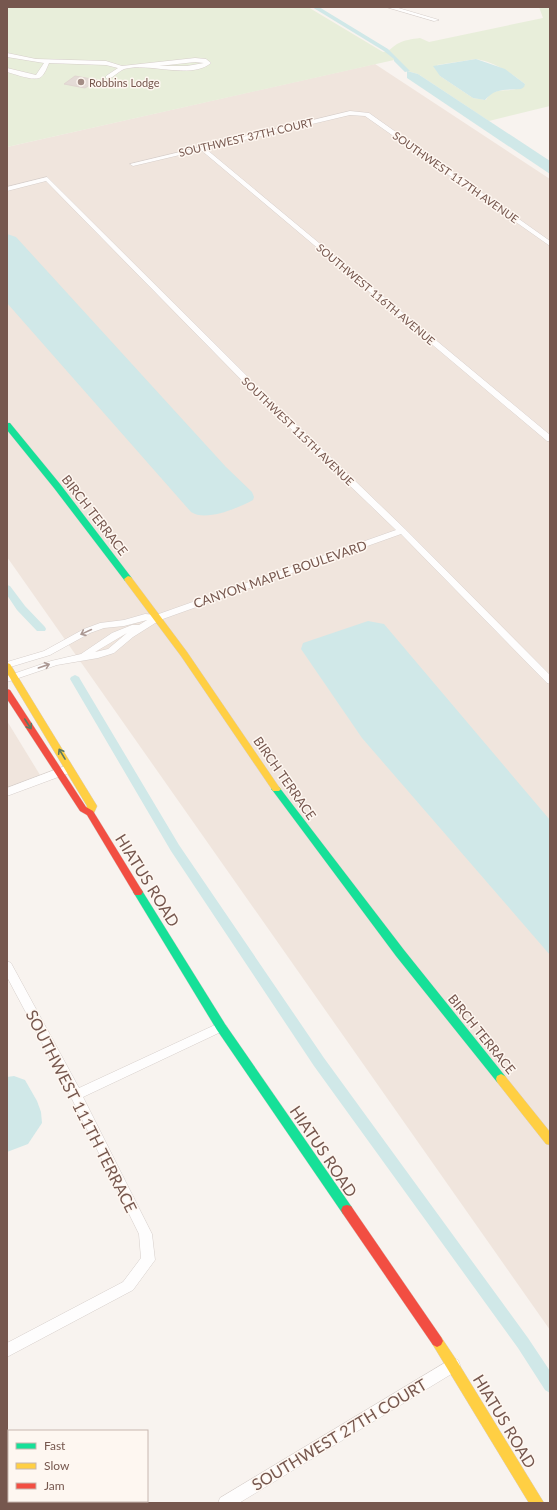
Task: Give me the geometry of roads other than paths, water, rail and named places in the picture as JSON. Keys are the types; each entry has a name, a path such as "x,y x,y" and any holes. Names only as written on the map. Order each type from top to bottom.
{"street":[{"path":"389,7 436,20"},
{"path":"7,55 47,62 106,63 122,68 195,60 204,60 208,63 174,69 148,66"},
{"path":"7,70 27,76 38,77 47,62"},
{"path":"108,76 122,68"},
{"name":"SOUTHWEST 37TH COURT","path":"133,164 350,113 360,113"},
{"name":"SOUTHWEST 117TH AVENUE","path":"360,113 367,114 550,244"},
{"name":"SOUTHWEST 116TH AVENUE","path":"202,148 550,439"},
{"name":"SOUTHWEST 115TH AVENUE","path":"7,188 48,179 257,391 402,531 550,681"},
{"name":"BIRCH TERRACE","path":"7,425 57,486 199,675 229,722 288,807 400,953 550,1140"},
{"name":"CANYON MAPLE BOULEVARD","path":"11,678 54,663 111,651 157,618 402,531"},
{"name":"CANYON MAPLE BOULEVARD","path":"7,666 47,652 87,631 103,625 124,623 145,617 157,618"},
{"name":"CANYON MAPLE BOULEVARD","path":"82,658 115,634 128,628 147,624"},
{"path":"103,625 115,634"},
{"name":"HIATUS ROAD","path":"7,666 11,678 70,768 92,806 90,813"},
{"name":"HIATUS ROAD","path":"7,692 83,809 90,813 221,1027 453,1365 537,1503"},
{"path":"7,792 70,768"},
{"name":"SOUTHWEST 111TH TERRACE","path":"7,966 76,1095 145,1234 148,1260 128,1286 7,1350"},
{"path":"76,1095 221,1027"},
{"name":"SOUTHWEST 27TH COURT","path":"225,1503 453,1365"}],"water":[{"path":"476,59 505,69 525,84 524,87 521,89 505,90 493,93 485,100 473,98 440,76 433,66"},
{"path":"407,71 418,74 550,161 550,174 407,78"},
{"path":"7,234 16,237 226,467 252,492 254,497 253,500 231,510 213,515 197,515 191,512 7,303"},
{"path":"368,621 384,624 550,820 550,955 362,738 301,649 303,643"},
{"path":"14,1076 25,1080 37,1101 41,1112 42,1123 28,1144 7,1152 7,1077"}],"waterway":[{"path":"315,7 386,50 394,57"},
{"path":"396,60 407,71"},
{"path":"7,588 21,608 41,629"},
{"path":"75,679 175,848 319,1062 523,1343 550,1385"}],"place":[{"name":"Robbins Lodge","path":"81,82"}]}
